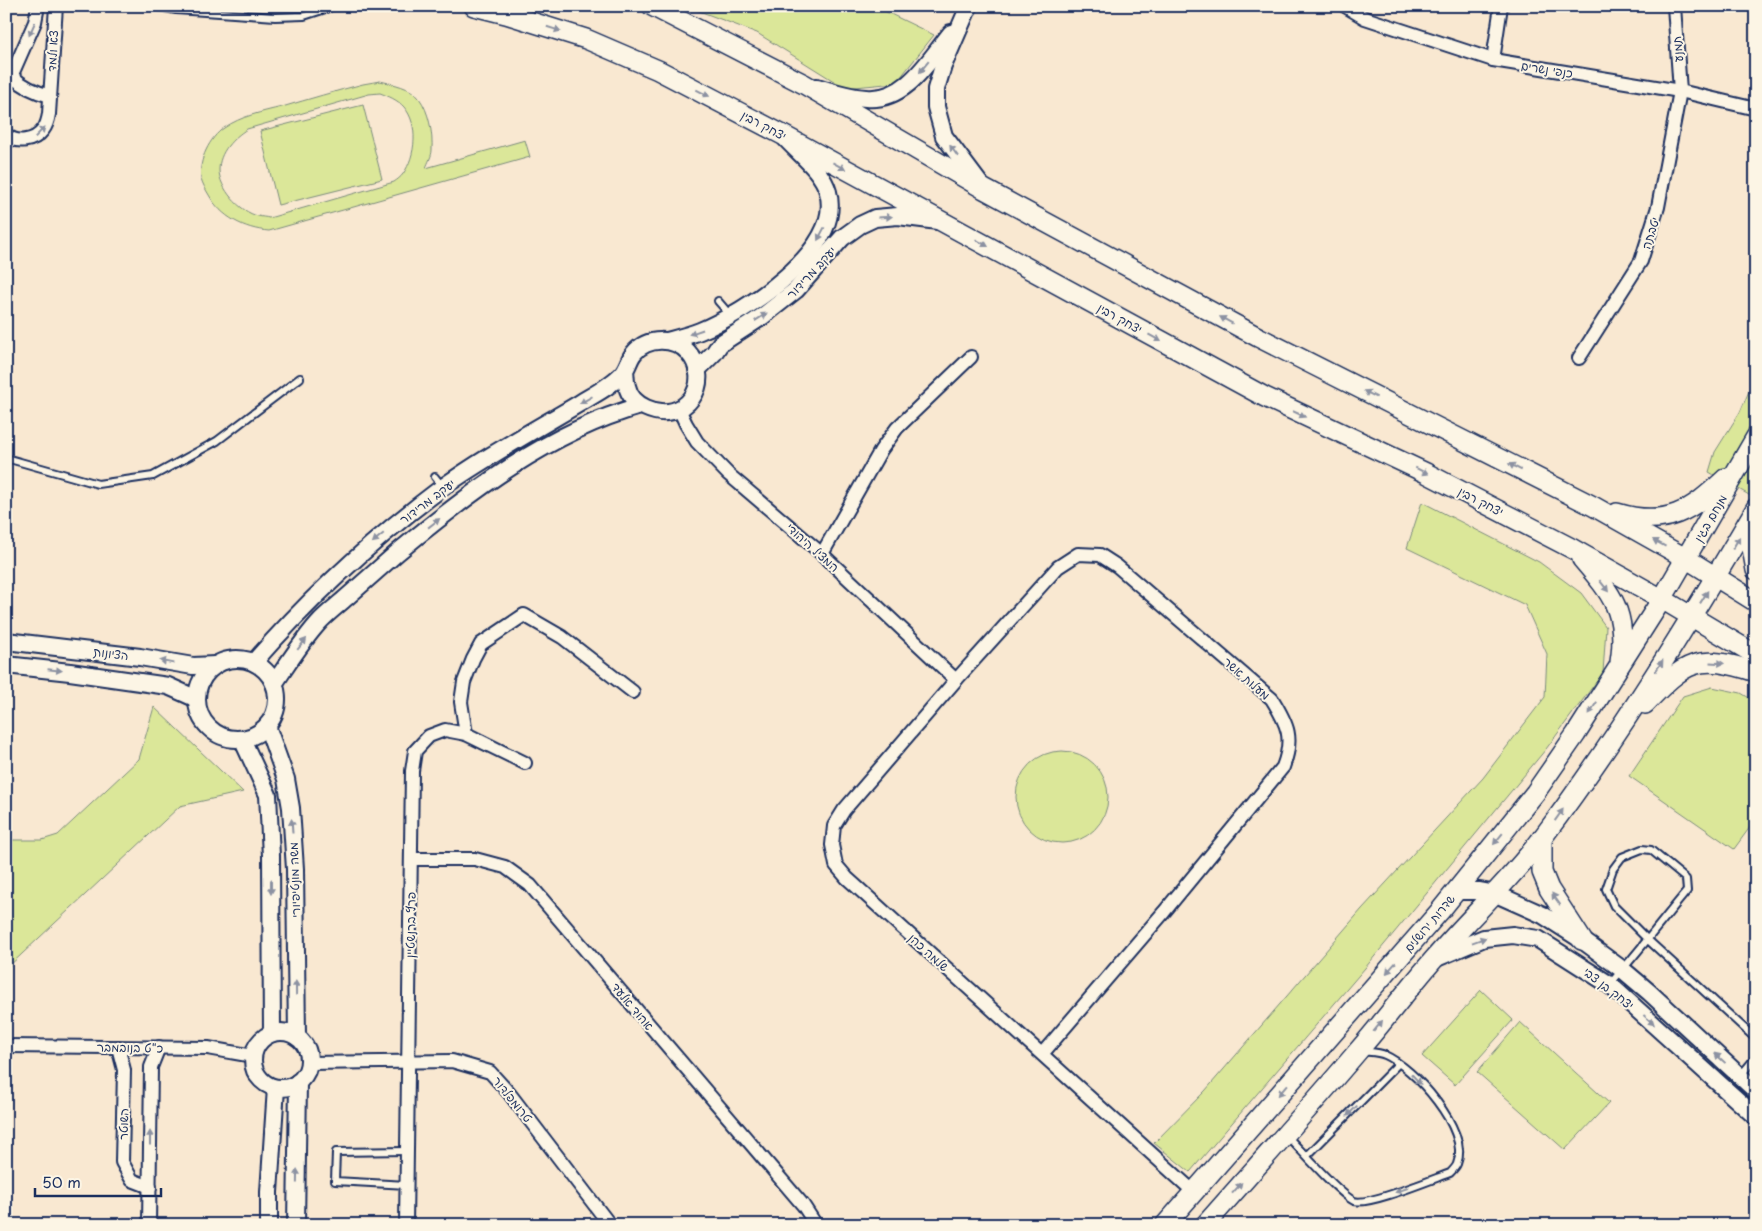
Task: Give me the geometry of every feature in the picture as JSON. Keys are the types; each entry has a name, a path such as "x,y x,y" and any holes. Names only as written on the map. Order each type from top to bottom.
{"main road":[{"name":"יצחק רבין","path":"474,6 586,38 658,70 781,134 1265,398 1426,473 1573,549 1692,616 1756,655"},
{"path":"652,6 804,84 984,189 1258,337 1594,506 1756,602"},
{"name":"מנחם בגין","path":"1662,599 1756,437"},
{"path":"1594,506 1626,516 1649,520 1680,514 1703,499 1742,461"},
{"path":"1205,1225 1358,1051 1434,959 1470,919 1496,894 1542,838 1611,740 1692,616 1756,508"},
{"path":"1756,534 1752,548 1756,570"},
{"path":"1573,549 1611,594 1618,608 1622,644 1619,666"},
{"name":"שדרות ירושלים","path":"1165,1225 1434,919 1535,793 1576,734 1662,599"},
{"path":"1611,740 1668,680 1689,666 1720,662 1756,672"},
{"path":"1542,838 1542,872 1549,889 1582,940"}],"street":[{"name":"צא ולמד","path":"38,6 35,22 9,82 21,84 31,90 50,96"},
{"name":"צא ולמד","path":"6,134 13,140 20,141 35,137 42,132 46,125 49,114 56,6"},
{"name":"כנפי נשרים","path":"1345,6 1365,18 1493,60 1680,91 1756,109"},
{"path":"1493,60 1502,6"},
{"name":"תמנע","path":"1674,6 1680,91"},
{"path":"804,84 846,96 868,99 885,97 911,84 967,11"},
{"path":"967,11 943,66 936,89 936,107 944,136 984,189"},
{"name":"יטבתה","path":"1579,358 1640,261 1658,207 1680,91"},
{"name":"יעקב מרידור","path":"668,341 699,332 730,316 774,288 804,258 824,232 830,207 828,192 820,176 781,134"},
{"name":"יעקב מרידור","path":"697,370 720,344 763,316 796,290 842,238 860,225 875,218 898,216 941,221"},
{"path":"656,341 668,341 678,344 693,359 697,370 696,388 687,404 666,413 654,412 640,406 632,398 626,386 625,371 629,360 645,344 656,341"},
{"path":"822,554 881,450 897,428 972,357"},
{"name":"יעקב מרידור","path":"254,662 290,620 439,482 496,453 606,388 625,371"},
{"name":"יעקב מרידור","path":"274,684 295,652 321,620 394,556 471,494 518,462 574,432 606,416 640,406"},
{"name":"המציל היהודי","path":"679,409 697,442 728,474 822,554 956,680"},
{"name":"מעלות אשר","path":"956,680 1058,567 1078,554 1100,554 1118,566 1272,700 1283,717 1288,734 1289,751 1282,767 1164,912 1042,1054"},
{"path":"466,734 461,702 464,682 473,659 481,644 524,615 562,637 634,692"},
{"name":"הציונות","path":"6,641 140,657 193,666 215,665"},
{"path":"241,659 254,662 270,675 274,684 277,706 273,717 260,732 242,739 228,739 216,734 206,725 199,713 197,699 199,686 205,674 215,665 227,660 241,659"},
{"name":"הציונות","path":"6,665 168,686 197,699"},
{"name":"שלמה כהן","path":"956,680 844,810 834,826 832,845 836,865 847,878 1194,1192"},
{"name":"משה מונטיפיורי","path":"267,726 286,779 291,808 295,869 297,1037"},
{"name":"פרץ ברנשטיין","path":"406,1225 412,771 415,751 429,736 445,730 466,734 525,763"},
{"name":"משה מונטיפיורי","path":"242,739 268,795 271,856 272,1033"},
{"name":"אהוד אלעד","path":"411,859 476,859 505,867 530,885 803,1205 816,1225"},
{"name":"יצחק בן צבי","path":"1456,891 1480,890 1496,894 1543,915 1582,940 1649,992 1756,1091"},
{"name":"יצחק בן צבי","path":"1434,959 1484,938 1514,935 1538,939 1610,985 1756,1117"},
{"path":"272,1033 289,1033 297,1037 306,1048 309,1063 303,1077 298,1082 284,1088 268,1085 256,1073 253,1056 258,1044 272,1033"},
{"name":"כ\"ט בנובמבר","path":"6,1046 208,1048 253,1056"},
{"name":"השוטר","path":"118,1047 124,1070 122,1162 132,1180 150,1187"},
{"path":"149,1225 151,1068 159,1047"},
{"name":"טרומפלדור","path":"309,1063 452,1061 490,1072 509,1093 610,1225"},
{"path":"296,1225 298,1082"},
{"path":"269,1225 269,1192 276,1088"}],"lane":[{"path":"153,6 176,10 275,17 304,16 335,6"},
{"path":"718,301 730,316"},
{"path":"6,458 98,484 153,476 218,441 300,378"},
{"path":"1610,985 1623,970 1647,940 1687,891 1686,879 1650,850 1642,849 1622,857 1613,869 1606,889 1614,906 1647,940 1756,1039"},
{"path":"1285,1134 1339,1189 1355,1201 1373,1200 1450,1173 1457,1164 1459,1148 1454,1129 1440,1105 1408,1070 1384,1054 1358,1051"},
{"path":"1739,1077 1756,1057"},
{"path":"1307,1156 1398,1064"},
{"path":"407,1150 336,1152 335,1182 407,1185"}],"green space":[{"path":"686,6 874,6 934,35 896,83 845,88 757,33"},
{"path":"380,81 390,83 411,91 419,98 428,116 432,137 432,152 426,168 525,140 530,157 269,231 242,225 227,216 214,203 201,178 201,164 206,150 219,132 237,120 252,115","holes":["380,93 396,100 404,107 409,114 414,131 411,158 403,174 394,182 269,218 251,214 244,210 227,191 220,177 221,157 232,141 247,129 369,94"]},
{"path":"363,105 382,179 278,205 260,131"},
{"path":"1756,375 1756,499 1709,472 1715,452 1740,412"},
{"path":"1422,502 1539,562 1581,593 1606,627 1603,673 1546,749 1365,968 1190,1172 1154,1143 1205,1091 1362,909 1483,778 1545,697 1547,654 1525,605 1407,548"},
{"path":"1712,687 1741,693 1756,702 1756,819 1734,849 1629,776 1683,696"},
{"path":"154,707 243,792 180,806 7,968 6,1018 6,840 42,840 58,835 139,759"},
{"path":"1062,751 1080,754 1095,764 1105,779 1108,797 1105,815 1095,830 1080,840 1062,843 1044,840 1029,830 1019,815 1016,797 1019,779 1029,764 1044,754"},
{"path":"1481,990 1513,1020 1455,1085 1422,1056"},
{"path":"1520,1022 1609,1103 1565,1150 1477,1072"}]}
